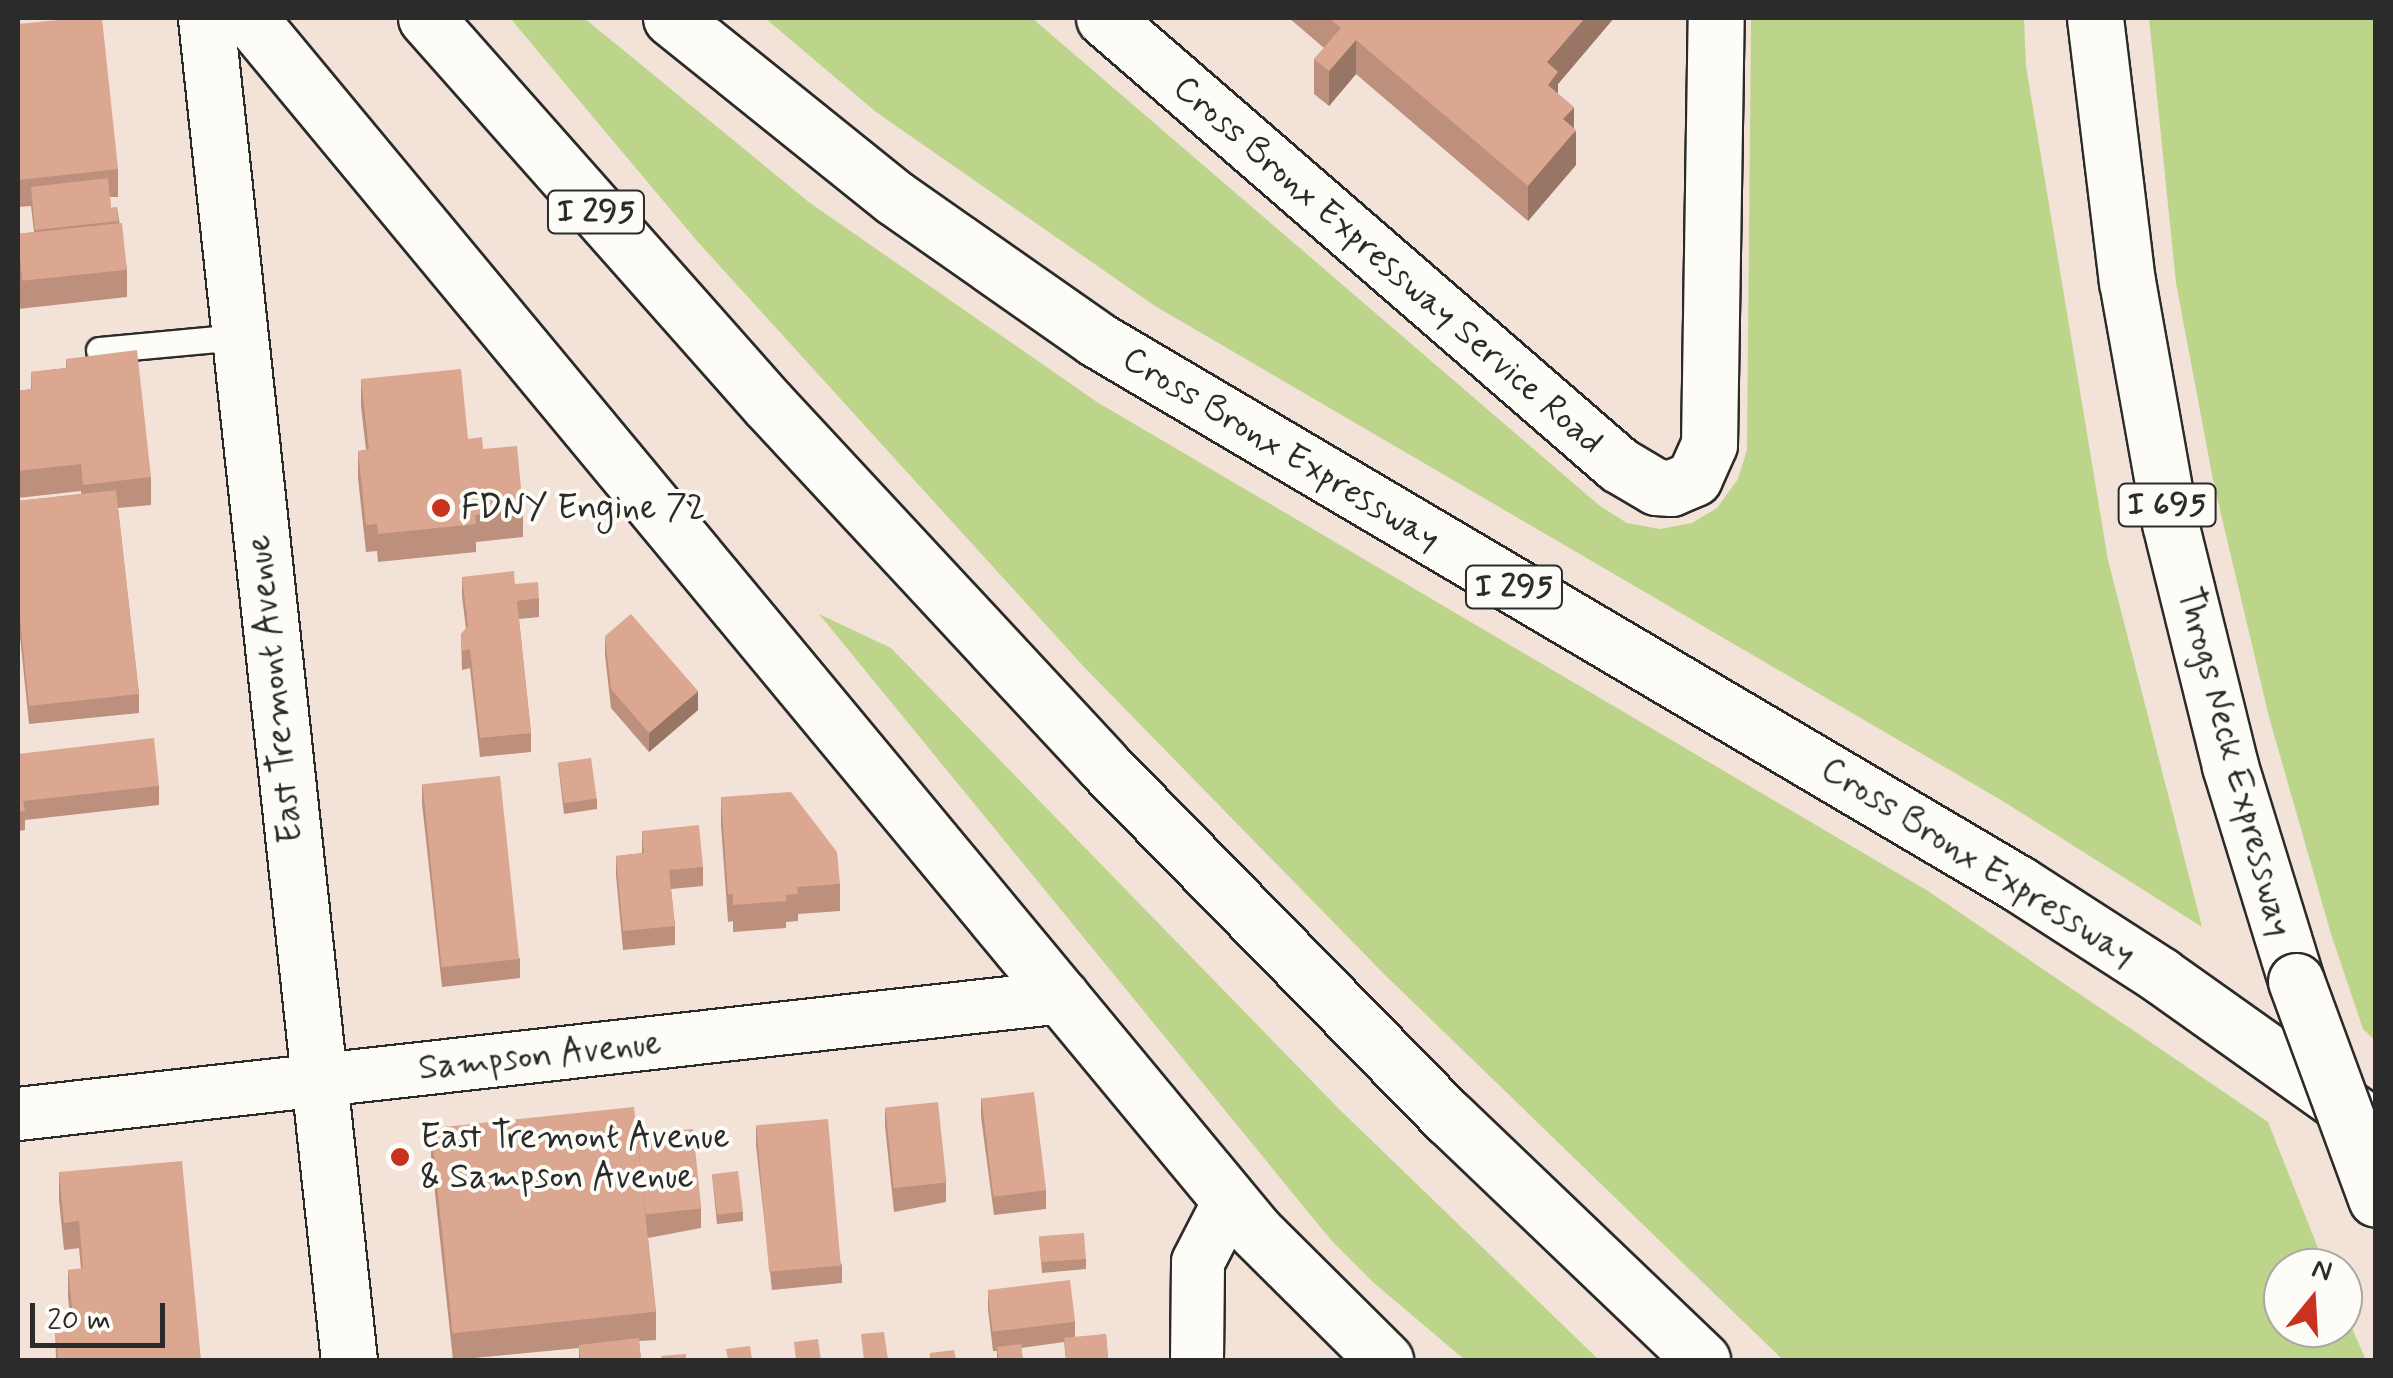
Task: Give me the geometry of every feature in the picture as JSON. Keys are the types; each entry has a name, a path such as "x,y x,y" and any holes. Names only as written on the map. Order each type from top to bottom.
{"main road":[{"name":"East Tremont Avenue","path":"206,18 349,1360"},
{"path":"250,18 1230,1200 1299,1279 1385,1360"},
{"name":"I 295","path":"426,18 768,404 1092,754 1450,1118 1702,1360"},
{"name":"Cross Bronx Expressway","path":"671,18 869,178 1096,338 2019,884 2228,1022 2376,1129"},
{"name":"Cross Bronx Expressway Service Road","path":"1124,26 1618,465 1656,487 1683,485 1700,468 1710,429 1716,18"},
{"name":"Throgs Neck Expressway","path":"2096,18 2114,196 2167,507 2230,766 2296,980 2376,1199"}],"street":[{"name":"Sampson Avenue","path":"18,1114 1063,997"},
{"path":"1198,1360 1198,1262 1230,1200"}],"lane":[{"path":"99,350 238,336"}],"green space":[{"path":"510,18 584,18 810,203 1097,402 1928,891 2268,1122 2318,1248 2263,1248 2263,1348 2361,1348 2366,1360 1783,1360 1384,974 1085,668 697,241"},
{"path":"765,18 1032,18 1600,506 1627,523 1660,529 1692,523 1717,508 1738,479 1747,450 1751,18 2024,18 2026,66 2108,560 2202,927 2001,800 1155,306 876,112"},
{"path":"2149,18 2375,18 2375,1040 2363,1029 2331,934 2269,717 2213,480 2176,283"},
{"path":"819,614 891,648 1339,1109 1599,1360 1465,1360 1374,1283 1331,1240"}],"building":[{"path":"102,18 118,169 18,180 18,24"},
{"path":"1329,18 1585,18 1547,62 1558,72 1548,85 1574,107 1563,119 1576,130 1528,186 1356,40 1329,71 1314,59 1341,28"},
{"path":"108,178 111,208 117,207 118,221 35,230 31,187"},
{"path":"122,223 127,270 22,281 18,234"},
{"path":"137,350 151,477 83,485 81,464 18,471 18,391 32,389 31,372 67,368 66,359"},
{"name":"FDNY Engine 72","path":"461,369 468,439 482,437 483,449 517,446 523,510 475,515 476,524 378,534 377,524 366,525 358,451 369,449 361,379"},
{"path":"116,490 139,694 29,706 18,599 18,501"},
{"path":"514,571 515,584 538,582 539,598 517,601 531,733 480,738 470,649 462,651 461,634 468,626 462,577"},
{"path":"631,614 698,691 649,733 611,689 605,636"},
{"path":"154,738 159,786 23,801 25,811 18,812 18,754"},
{"path":"591,758 597,799 564,803 558,763"},
{"path":"500,776 519,959 442,967 422,784"},
{"path":"791,792 837,852 840,884 797,887 798,894 786,895 786,901 733,905 733,894 728,894 721,797"},
{"path":"699,825 703,867 669,870 675,926 623,931 616,856 644,853 642,831"},
{"path":"1034,1092 1046,1190 993,1197 981,1098"},
{"path":"938,1102 946,1183 894,1188 885,1108"},
{"path":"634,1107 656,1312 453,1333 431,1128"},
{"path":"828,1119 841,1265 769,1272 756,1125"},
{"path":"693,1129 701,1209 646,1214 637,1135"},
{"path":"182,1161 201,1360 58,1360 55,1325 74,1324 68,1270 83,1268 79,1221 64,1223 59,1172"},
{"path":"738,1171 743,1212 717,1215 712,1174"},
{"path":"1084,1233 1086,1259 1041,1262 1039,1236"},
{"path":"1070,1280 1075,1322 993,1332 988,1290"},
{"path":"884,1332 888,1360 864,1360 861,1334"},
{"path":"1106,1334 1108,1358 1066,1360 1064,1338"},
{"path":"639,1338 641,1360 581,1360 579,1345"},
{"path":"818,1339 821,1360 796,1360 794,1342"},
{"path":"1021,1344 1023,1360 999,1360 997,1347"},
{"path":"750,1346 752,1360 728,1360 726,1349"},
{"path":"954,1350 956,1360 930,1360 930,1353"},
{"path":"686,1354 686,1360 661,1360 661,1356"}],"place":[{"name":"FDNY Engine 72","path":"441,508"},
{"name":"East Tremont Avenue & Sampson Avenue","path":"400,1157"}]}
